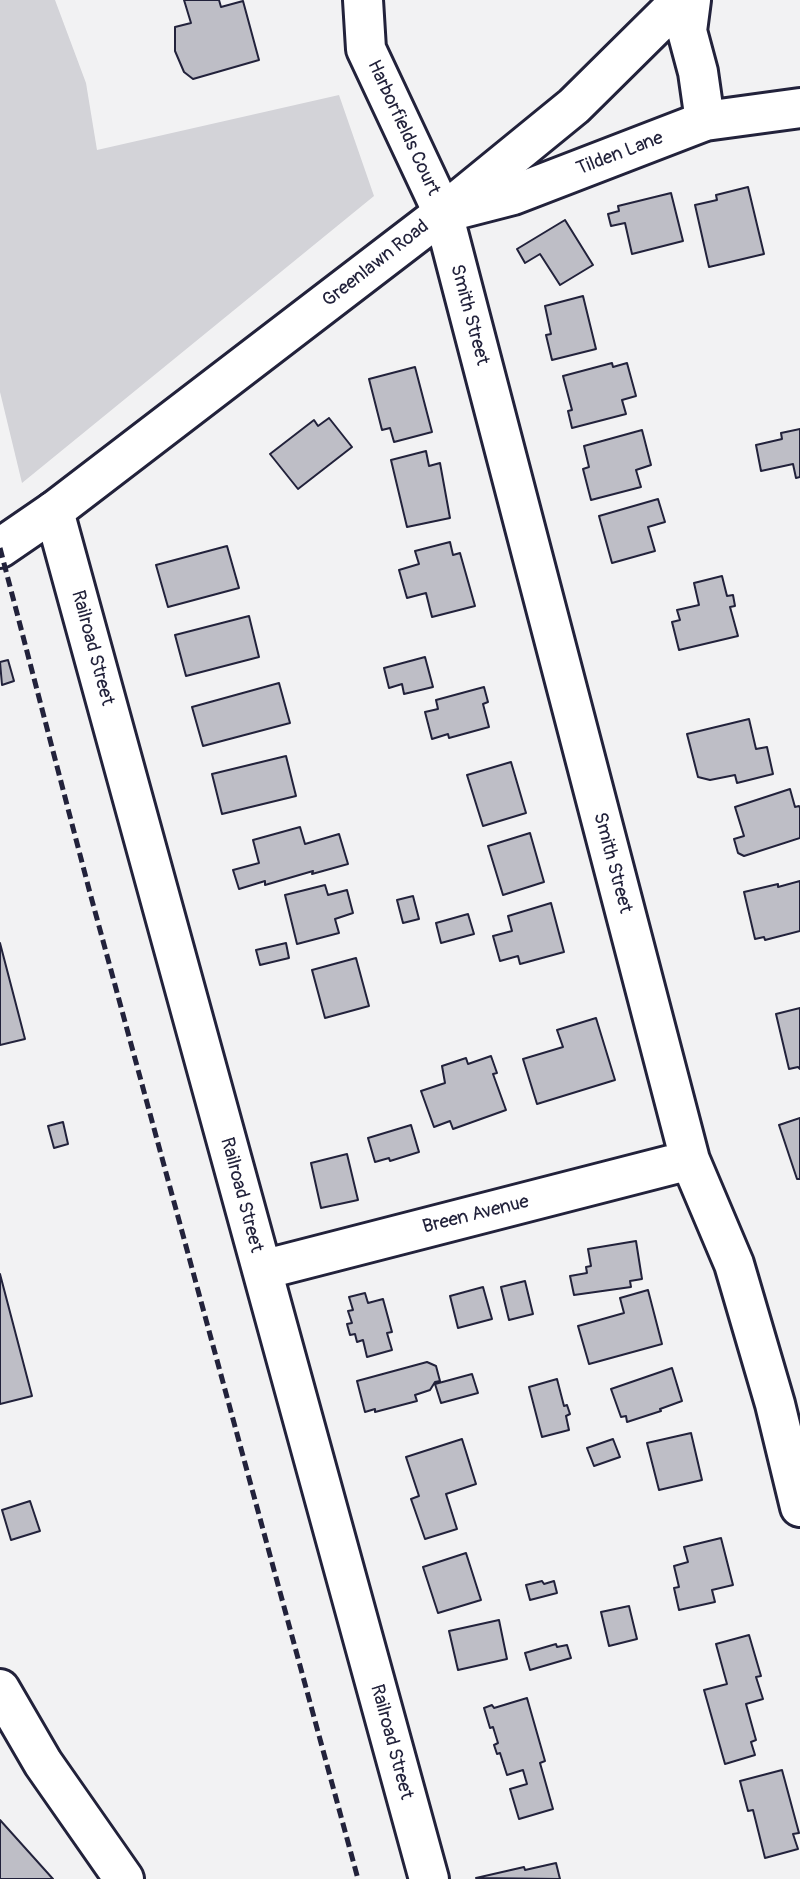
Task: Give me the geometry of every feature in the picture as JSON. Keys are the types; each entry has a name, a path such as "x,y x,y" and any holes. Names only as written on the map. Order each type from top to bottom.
{"street":[{"name":"Harborfields Court","path":"363,0 366,49 443,213"},
{"name":"Greenlawn Road","path":"0,548 54,511 443,213 574,106 684,0"},
{"path":"691,0 687,31 698,72 705,121"},
{"name":"Tilden Lane","path":"443,213 513,195 705,121 800,108"},
{"name":"Smith Street","path":"443,213 690,1160 734,1264 775,1404 800,1507"},
{"name":"Railroad Street","path":"54,511 429,1879"},
{"name":"Breen Avenue","path":"262,1270 690,1160"},
{"path":"0,1689 13,1745 44,1763 124,1879"}],"shaded area":[{"path":"0,0 55,0 86,83 97,150 339,95 374,196 22,483 0,392"}],"building":[{"path":"184,0 219,0 221,7 243,1 259,60 193,79 184,72 175,51 175,27 191,23"},
{"path":"748,187 764,254 709,267 695,205 717,200 716,195"},
{"path":"671,193 683,241 632,254 625,223 611,226 608,214 619,211 618,206"},
{"path":"565,220 593,265 560,285 540,254 525,263 517,249"},
{"path":"583,296 596,349 552,360 546,335 551,334 545,306"},
{"path":"612,363 613,367 627,363 636,396 622,400 626,414 572,428 568,411 572,410 563,376"},
{"path":"415,367 432,432 394,442 390,428 382,430 369,379"},
{"path":"329,418 352,447 298,489 270,454 314,420 318,426"},
{"path":"800,429 800,477 796,478 793,464 761,471 756,445 782,439 781,433"},
{"path":"642,430 651,465 636,470 641,487 591,500 583,469 589,467 584,446"},
{"path":"426,451 429,466 440,463 450,518 407,527 391,460"},
{"path":"658,499 665,522 648,527 655,551 612,563 599,516"},
{"path":"450,542 453,555 460,553 475,606 432,617 426,593 407,598 399,570 419,564 415,551"},
{"path":"227,546 239,588 168,607 156,565"},
{"path":"722,576 727,596 733,595 735,606 730,607 738,636 679,650 672,622 680,620 677,610 699,605 694,583"},
{"path":"249,616 259,657 186,676 175,635"},
{"path":"425,657 433,687 404,694 402,684 389,688 384,668"},
{"path":"8,660 14,681 2,685 0,662"},
{"path":"279,683 290,723 203,746 192,707"},
{"path":"484,687 488,702 483,704 489,727 449,738 448,734 432,739 425,712 438,709 436,700"},
{"path":"749,719 756,749 767,747 773,774 737,783 735,775 710,780 698,777 687,734"},
{"path":"286,756 296,796 222,814 212,774"},
{"path":"511,762 526,813 483,826 467,775"},
{"path":"790,789 795,807 800,808 800,838 744,856 738,853 734,839 744,836 735,807"},
{"path":"300,827 305,844 339,834 348,864 239,889 233,870 259,863 253,840"},
{"path":"530,833 544,882 503,895 488,846"},
{"path":"800,881 800,931 765,940 764,937 755,939 744,892"},
{"path":"325,885 328,895 347,890 353,913 335,919 339,933 297,944 285,895"},
{"path":"413,896 419,919 403,923 397,900"},
{"path":"551,903 564,952 520,964 518,956 500,961 493,936 512,931 508,916"},
{"path":"468,914 474,934 441,943 436,923"},
{"path":"0,943 25,1039 0,1045"},
{"path":"286,943 289,958 260,965 256,950"},
{"path":"356,958 369,1006 325,1018 312,970"},
{"path":"800,1008 800,1069 789,1069 776,1014"},
{"path":"596,1018 615,1080 537,1104 523,1059 563,1047 557,1030"},
{"path":"491,1056 497,1073 493,1074 506,1110 453,1129 450,1121 434,1127 421,1091 445,1083 442,1066 466,1058 468,1064"},
{"path":"800,1118 800,1179 797,1179 779,1125"},
{"path":"63,1122 68,1144 54,1148 48,1126"},
{"path":"411,1125 419,1152 390,1161 389,1158 375,1162 368,1138"},
{"path":"347,1154 358,1200 321,1208 311,1163"},
{"path":"636,1241 642,1279 630,1281 631,1287 574,1295 570,1276 587,1273 586,1267 591,1266 588,1249"},
{"path":"0,1274 32,1396 0,1404"},
{"path":"525,1281 533,1314 509,1320 501,1287"},
{"path":"483,1287 492,1319 458,1328 450,1296"},
{"path":"648,1290 662,1344 589,1364 578,1326 624,1313 620,1298"},
{"path":"365,1293 368,1303 383,1299 392,1332 387,1333 392,1350 367,1357 363,1340 357,1342 355,1334 350,1335 347,1324 352,1323 348,1311 353,1310 349,1297"},
{"path":"427,1362 436,1366 440,1381 435,1382 430,1390 415,1395 417,1401 365,1412 357,1381"},
{"path":"672,1368 682,1401 627,1422 626,1416 621,1417 611,1389"},
{"path":"472,1374 478,1393 441,1403 435,1384"},
{"path":"557,1379 564,1406 567,1405 570,1414 566,1416 569,1430 542,1437 529,1387"},
{"path":"691,1433 702,1480 659,1490 647,1443"},
{"path":"462,1439 476,1484 446,1494 457,1529 425,1539 411,1499 419,1496 406,1457"},
{"path":"613,1439 620,1457 594,1466 587,1448"},
{"path":"30,1501 40,1531 11,1540 2,1510"},
{"path":"721,1538 733,1585 712,1590 715,1602 679,1610 674,1588 679,1587 674,1566 688,1562 684,1547"},
{"path":"466,1553 481,1600 438,1613 423,1567"},
{"path":"542,1581 544,1584 554,1581 557,1593 530,1600 526,1585"},
{"path":"629,1606 637,1639 609,1646 601,1612"},
{"path":"499,1620 507,1659 458,1670 449,1631"},
{"path":"749,1635 761,1676 756,1677 763,1699 746,1704 756,1740 751,1742 755,1755 725,1764 704,1690 727,1684 716,1644"},
{"path":"556,1644 557,1647 567,1645 571,1658 530,1670 525,1653"},
{"path":"527,1698 545,1761 540,1763 553,1809 519,1819 510,1789 527,1784 523,1770 507,1775 500,1753 497,1754 494,1745 498,1743 484,1708 492,1705 494,1708"},
{"path":"782,1770 799,1833 793,1834 798,1849 765,1858 753,1810 748,1811 740,1781"},
{"path":"0,1820 53,1879 0,1879"},
{"path":"556,1863 560,1879 476,1878 524,1867 525,1870"}],"railway":[{"path":"0,548 90,893 358,1879"}]}
